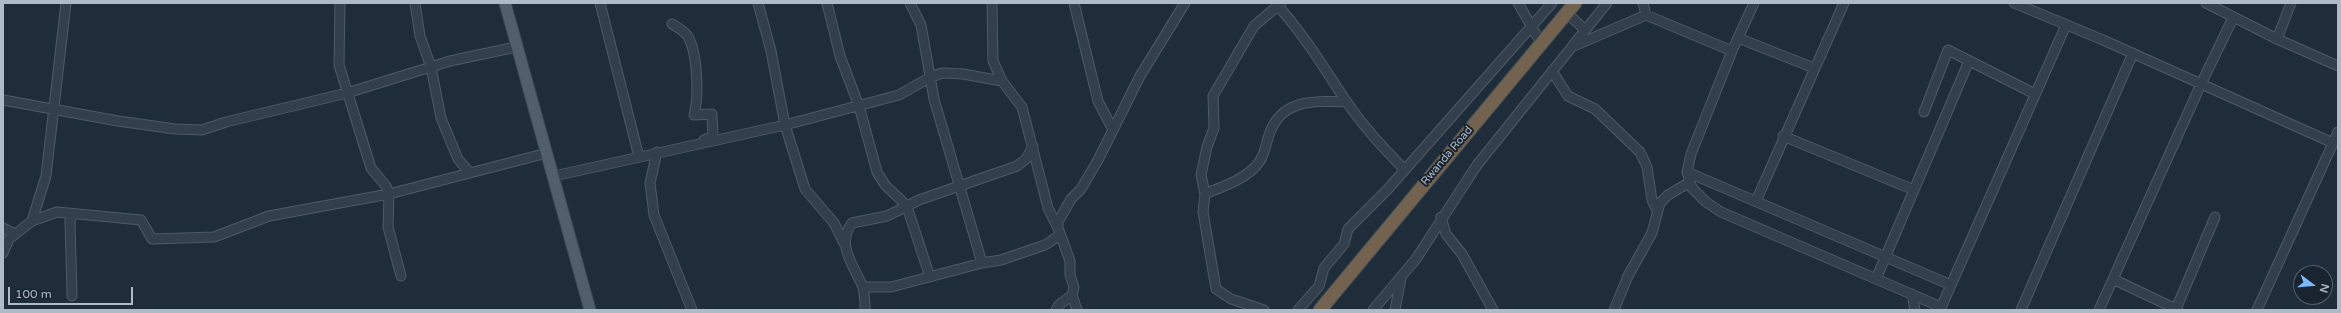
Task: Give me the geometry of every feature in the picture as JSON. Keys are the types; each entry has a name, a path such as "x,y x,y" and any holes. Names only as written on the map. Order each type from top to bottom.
{"highway":[{"name":"Rwanda Road","path":"1320,310 1571,8"}],"main road":[{"path":"505,3 590,310"}],"street":[{"path":"32,221 46,176 55,109 58,62 66,3"},
{"path":"415,3 420,36 431,67 441,118 458,159 470,173"},
{"path":"600,3 638,157"},
{"path":"758,3 771,51 785,125 805,189 834,223 844,243 851,266 863,287 865,310"},
{"path":"827,3 840,56 859,106 877,172 885,185 906,206 930,277"},
{"path":"910,3 923,34 929,78 982,263"},
{"path":"992,3 991,54 1002,81 1022,107 1048,208 1070,261 1070,275 1074,287 1072,295 1077,310"},
{"path":"1074,3 1098,101 1113,130"},
{"path":"863,287 891,287 982,263 1001,260 1040,247 1059,232 1065,208 1081,189 1098,160 1140,76 1185,3"},
{"path":"1518,3 1541,43"},
{"path":"1298,310 1319,286 1324,268 1344,244 1348,229 1387,190 1530,26 1552,3"},
{"path":"1373,310 1416,259 1441,217 1477,165 1607,3"},
{"path":"1643,3 1646,15"},
{"path":"1754,3 1732,51 1691,154 1687,172 1696,193 1721,212 1912,294 1940,309 2066,25"},
{"path":"1756,201 1783,136 1844,3"},
{"path":"2014,3 2133,53 2333,143"},
{"path":"2206,3 2276,39 2338,66"},
{"path":"2276,39 2291,3"},
{"path":"337,5 339,60 371,168 386,186 389,194 388,227 401,276"},
{"path":"1264,310 1231,299 1216,289 1203,212 1205,194 1201,171 1207,147 1214,128 1212,103 1214,91 1227,74 1254,26 1279,5 1304,35 1347,102 1373,137 1404,169"},
{"path":"1571,8 1585,30"},
{"path":"1571,47 1593,36 1646,15 1732,51"},
{"path":"2099,310 2201,84 2233,18"},
{"path":"672,24 687,35 692,47 698,98 694,115 712,114 713,136 696,144"},
{"path":"1738,38 1814,68"},
{"path":"3,100 125,122 175,129 202,130 226,122 348,93 431,67 516,47"},
{"path":"1924,112 1948,50 2035,94"},
{"path":"2022,310 2133,53"},
{"path":"1876,279 1968,61"},
{"path":"1552,71 1568,96 1595,109 1640,152 1647,167 1652,200 1657,210"},
{"path":"554,176 657,152 785,125 859,106 899,95 929,78 950,73 1002,81"},
{"path":"1205,194 1240,178 1255,168 1260,161 1275,124 1294,106 1312,101 1347,102"},
{"path":"2257,310 2338,132"},
{"path":"1783,136 1914,190"},
{"path":"844,243 852,222 887,216 906,206 1017,166 1026,159 1033,146"},
{"path":"657,152 650,183 654,215 692,310"},
{"path":"3,254 9,239 32,221 53,212 141,220 152,239 205,238 224,234 269,216 389,194 547,153"},
{"path":"1687,172 1951,285"},
{"path":"1614,310 1628,276 1652,233 1660,203 1668,195 1690,182"},
{"path":"72,214 70,220 72,296"},
{"path":"1441,217 1446,234 1462,254 1493,310"},
{"path":"2113,279 2177,310 2215,217"},
{"path":"3,228 16,234"},
{"path":"1395,310 1401,276"},
{"path":"1912,294 1915,310"},
{"path":"1056,310 1059,304 1072,295"}]}
